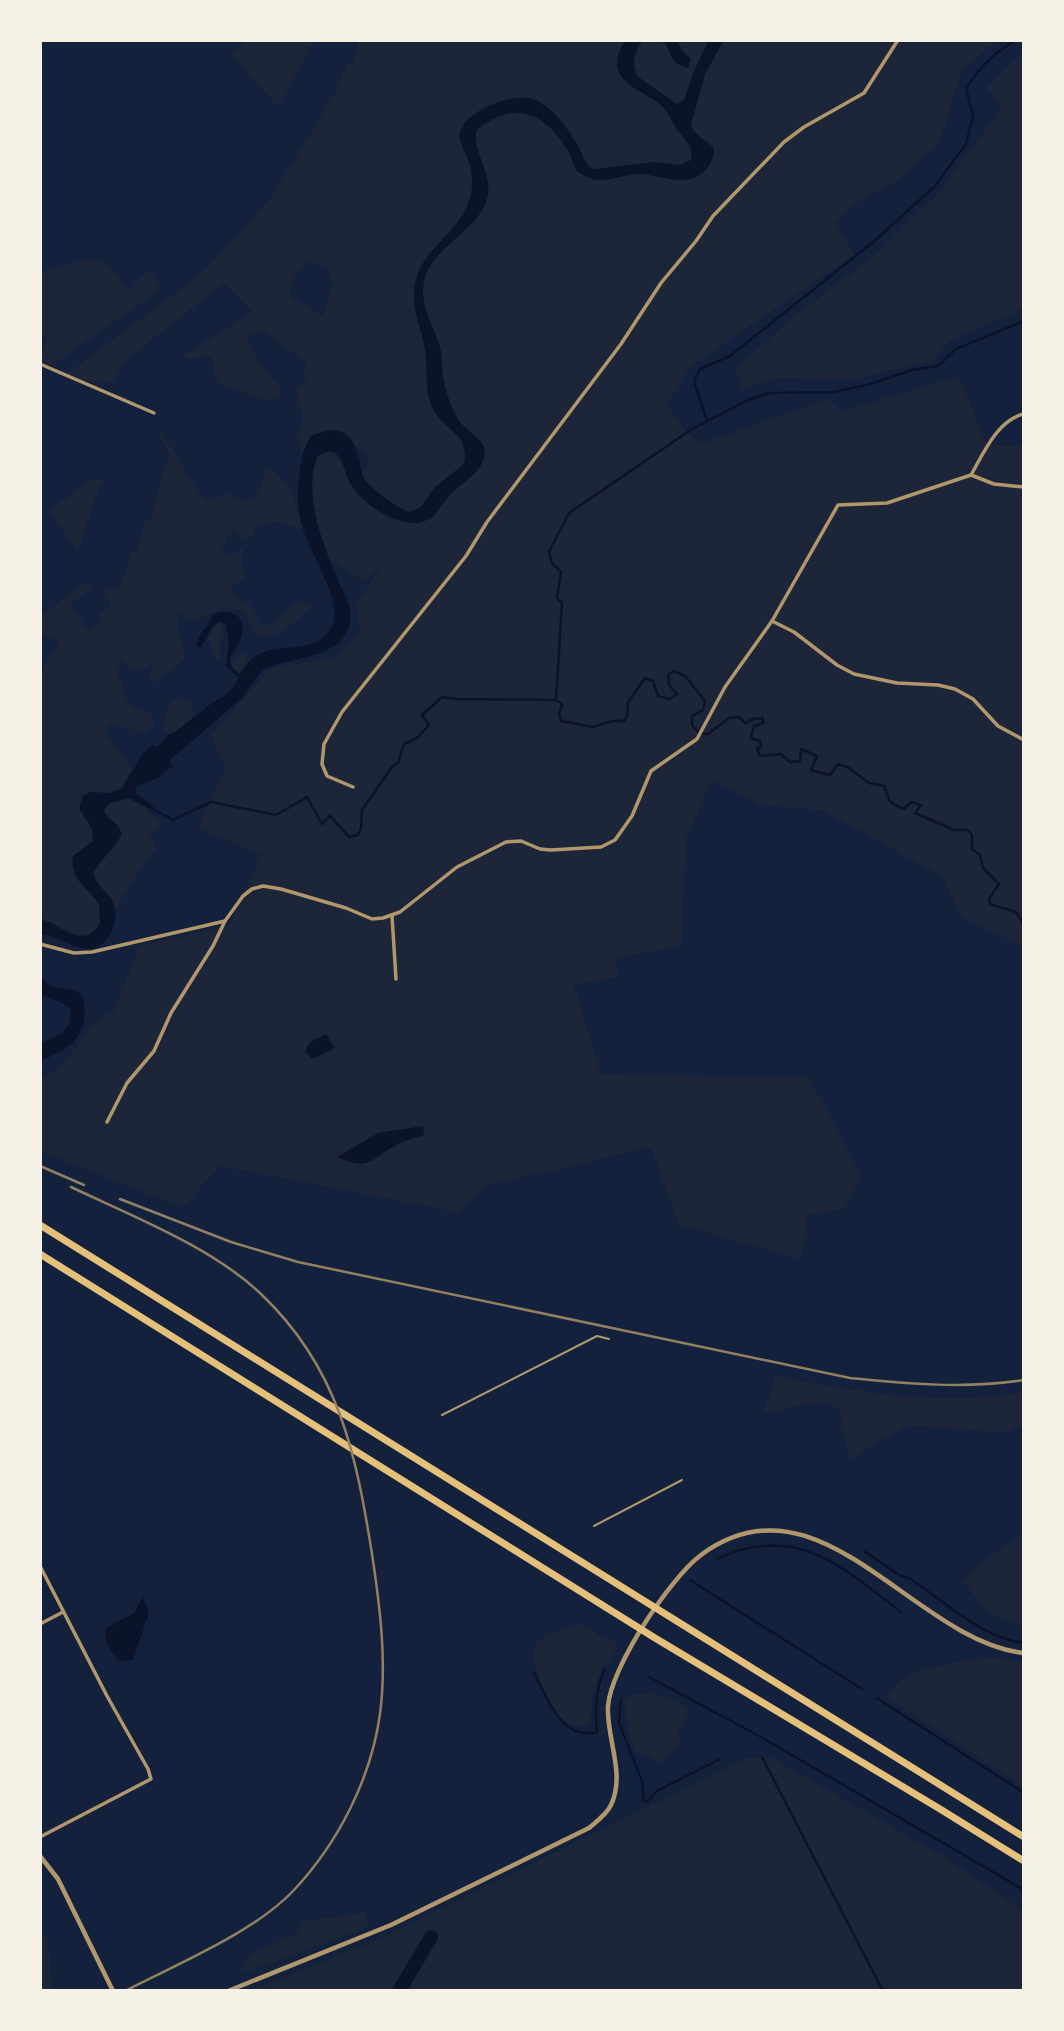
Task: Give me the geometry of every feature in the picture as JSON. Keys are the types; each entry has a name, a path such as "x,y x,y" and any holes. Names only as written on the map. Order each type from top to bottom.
{"highway":[{"path":"40,1225 1024,1837"},
{"path":"40,1254 655,1638 1024,1861"}],"street":[{"path":"353,787 327,775 322,764 324,744 342,712 466,556 487,522 713,216 784,142 804,127 864,93 898,40"},
{"path":"40,364 154,413"},
{"path":"971,475 985,450 1005,424 1024,414"},
{"path":"107,1122 127,1083 154,1051 171,1013 213,946 225,921 243,896 252,889 263,886 281,889 346,908 372,919 392,916 457,867 506,842 522,841 540,849 551,850 601,847 615,840 632,816 651,771 697,740 725,687 772,621 838,505 887,503 971,475 994,484 1024,487"},
{"path":"772,621 794,632 837,666 855,674 897,684 938,685 955,689 973,699 998,726 1024,740"},
{"path":"392,916 396,978"},
{"path":"40,944 74,953 92,952 225,921"},
{"path":"228,1991 391,1925 589,1828 611,1805 615,1790 617,1776 608,1706 614,1679 645,1624 681,1573 701,1555 727,1540 759,1531 788,1531 816,1538 838,1549 968,1634 1004,1650 1024,1653"},
{"path":"40,1566 148,1769 150,1779 40,1837"},
{"path":"40,1624 64,1611"},
{"path":"40,1856 58,1879 113,1991"}],"lane":[{"path":"442,1415 597,1336 609,1339"},
{"path":"594,1526 682,1480"}],"shaded area":[{"path":"246,40 315,40 278,107 232,55"},
{"path":"359,40 999,40 962,69 940,142 898,180 851,206 835,223 855,254 688,368 667,405 682,427 700,444 829,399 840,412 959,376 987,445 1024,446 1024,947 961,916 942,876 822,810 760,805 712,780 686,839 681,946 615,958 618,977 574,985 601,1074 809,1077 861,1178 843,1209 808,1215 801,1259 679,1225 651,1147 486,1186 459,1212 220,1166 183,1207 40,1151 40,1080 63,1064 93,1024 114,1011 139,946 229,926 261,855 198,827 225,768 211,735 270,669 337,656 360,631 356,605 380,569 377,567 366,582 332,562 317,525 311,490 314,464 318,456 330,451 335,454 355,490 370,457 365,450 355,447 346,433 305,445 301,458 299,434 303,419 296,391 307,378 302,370 307,363 261,330 246,337 259,363 282,389 279,399 262,400 217,382 211,355 193,359 182,356 253,312 224,283 131,356 112,382 95,383 67,374 201,274 245,227 270,199 333,97 349,61 352,64","holes":["306,262 327,266 333,283 323,316 289,295 295,276"]},
{"path":"625,40 643,40 635,57 637,76 677,104 684,100 709,40 724,40 705,74 691,125 698,136 714,148 709,166 699,176 688,180 640,174 597,180 577,171 559,138 539,119 516,113 503,115 490,120 477,130 477,148 487,175 488,196 477,218 431,265 425,277 423,291 427,313 441,350 447,395 458,419 477,437 484,448 481,466 450,495 434,516 413,523 394,519 367,503 347,478 337,454 329,451 318,456 312,491 315,511 326,551 349,604 350,622 345,636 322,652 262,670 243,697 169,761 173,766 156,779 137,786 137,795 156,807 144,806 129,798 110,803 104,810 122,834 93,873 97,883 114,903 114,925 106,940 90,949 40,934 40,919 79,936 93,932 100,924 99,904 76,877 73,864 73,856 93,841 92,829 79,808 83,795 91,792 110,793 122,788 143,753 153,745 156,747 167,735 223,697 239,678 226,666 229,640 226,624 220,622 214,625 201,647 197,647 198,638 212,616 221,612 231,613 242,622 242,636 229,659 233,669 240,674 250,661 262,653 314,643 325,636 333,624 333,603 307,539 299,509 301,466 304,450 311,436 336,430 348,436 353,441 365,480 386,498 409,512 421,507 435,487 464,464 465,454 460,438 437,415 430,400 425,350 415,308 414,288 426,258 457,223 471,193 471,169 460,136 467,120 504,100 533,99 558,117 573,137 586,162 594,169 654,162 680,165 691,160 689,144 664,108 625,81 620,74 617,65"},
{"path":"661,40 677,40 682,51 691,59 688,68 675,63"},
{"path":"1024,51 1024,308 949,341 933,361 850,380 779,378 743,389 735,369 795,316 878,253 937,195 995,117 1001,104 987,88"},
{"path":"85,260 101,260 114,272 128,292 149,269 161,289 52,365 40,360 40,348 47,343 44,336 40,335 40,272"},
{"path":"156,430 162,433 204,501 229,494 246,501 257,497 267,468 282,478 292,493 302,528 269,521 256,527 252,536 245,540 234,530 227,538 221,553 230,556 244,547 241,563 245,578 232,587 232,593 249,604 260,624 272,624 301,601 313,605 288,628 265,636 256,636 243,610 223,608 195,621 180,613 177,624 185,659 153,683 148,679 154,665 152,663 140,672 130,669 121,658 116,670 127,699 134,707 153,714 154,726 145,732 109,724 104,729 133,771 122,788 110,793 91,792 79,808 92,829 93,841 84,849 74,875 96,900 102,915 94,931 87,936 81,936 40,919 40,673 59,643 55,638 40,634 40,616 84,584 95,586 70,604 88,630 103,620 100,615 111,604 101,587 120,590 131,550 137,551 145,523 140,521 150,521 170,456"},
{"path":"92,479 102,479 105,484 99,487 78,551 49,511"},
{"path":"220,622 224,626 220,638 220,660 213,657 209,636 213,625"},
{"path":"246,654 249,659 240,675 229,664"},
{"path":"181,698 192,702 193,718 167,735 164,721 167,712 174,699"},
{"path":"129,798 144,806 161,824 150,835 156,849 115,908 93,873 115,847 109,819 104,810 110,803"},
{"path":"40,976 50,986 74,990 81,994 85,1018 82,1028 70,1044 40,1061 40,1051 53,1045 67,1030 70,1008 40,994"},
{"path":"326,1034 335,1048 313,1059 305,1052 309,1043"},
{"path":"423,1126 424,1135 400,1143 369,1162 357,1163 337,1157 378,1133"},
{"path":"776,1376 869,1392 931,1398 1024,1392 1024,1424 1007,1433 908,1425 849,1460 840,1410 822,1401 763,1413"},
{"path":"1024,1533 1024,1627 988,1612 964,1583 975,1567"},
{"path":"143,1596 149,1613 133,1660 121,1661 109,1647 106,1628 134,1613"},
{"path":"578,1624 618,1643 607,1665 602,1668 593,1690 590,1723 587,1726 572,1724 559,1715 536,1670 533,1652 538,1641"},
{"path":"995,1657 1024,1662 1024,1787 886,1697 902,1680 922,1670"},
{"path":"653,1693 690,1709 679,1729 680,1744 658,1763 647,1754 635,1752 626,1719 625,1701 634,1694"},
{"path":"747,1758 772,1758 949,1860 1024,1911 1024,1991 250,1991 384,1937"},
{"path":"365,1912 370,1926 252,1970 242,1970 249,1956 297,1933 303,1920"},
{"path":"40,1931 46,1935 50,1954 52,1991 40,1991"}],"waterway":[{"path":"707,421 694,381 700,369 730,356 872,243 935,186 966,144 973,116 966,88 988,60 1017,40"},
{"path":"556,700 562,603 557,598 561,572 552,563 549,552 569,513 692,429 748,400 769,393 833,392 871,384 912,370 938,366 956,349 1024,321"},
{"path":"147,806 173,820 211,802 276,815 307,797 322,824 330,816 349,837 358,835 362,810 392,767 398,763 404,744 417,738 429,725 422,715 442,697 556,700 562,704 559,714 561,721 593,727 612,721 624,721 628,702 645,678 653,681 658,696 670,699 677,694 669,685 668,675 674,671 685,676 705,701 703,710 692,716 692,725 699,733 708,734 729,718 739,717 745,723 763,718 763,723 754,726 751,738 760,741 761,747 757,748 760,756 781,754 790,762 800,761 801,749 817,756 811,770 830,775 838,764 849,768 869,783 885,786 888,798 895,805 904,809 911,802 921,805 915,813 954,830 968,830 972,835 972,849 980,855 983,868 999,884 989,899 990,904 1016,912 1024,924"},
{"path":"40,1052 68,1038 71,1032"},
{"path":"717,1559 745,1549 770,1545 794,1547 837,1565 901,1612"},
{"path":"864,1551 899,1575 911,1579 979,1627 1009,1640 1024,1643"},
{"path":"690,1580 862,1689"},
{"path":"534,1673 557,1716 574,1730 585,1733 597,1732 596,1700 605,1669"},
{"path":"649,1677 761,1737 1024,1890"},
{"path":"877,1698 1024,1793"},
{"path":"621,1699 619,1723 642,1781 644,1801 648,1801 657,1791 720,1759"},
{"path":"762,1757 883,1991"},
{"path":"399,1991 431,1937"}],"railway":[{"path":"40,1166 84,1185"},
{"path":"71,1187 195,1247 241,1277 288,1322 309,1352 340,1414 350,1447 372,1554 382,1634 382,1694 376,1738 350,1809 325,1852 294,1890 258,1920 214,1946 125,1991"},
{"path":"120,1199 231,1242 298,1262 850,1378 959,1385 1024,1380"}]}
